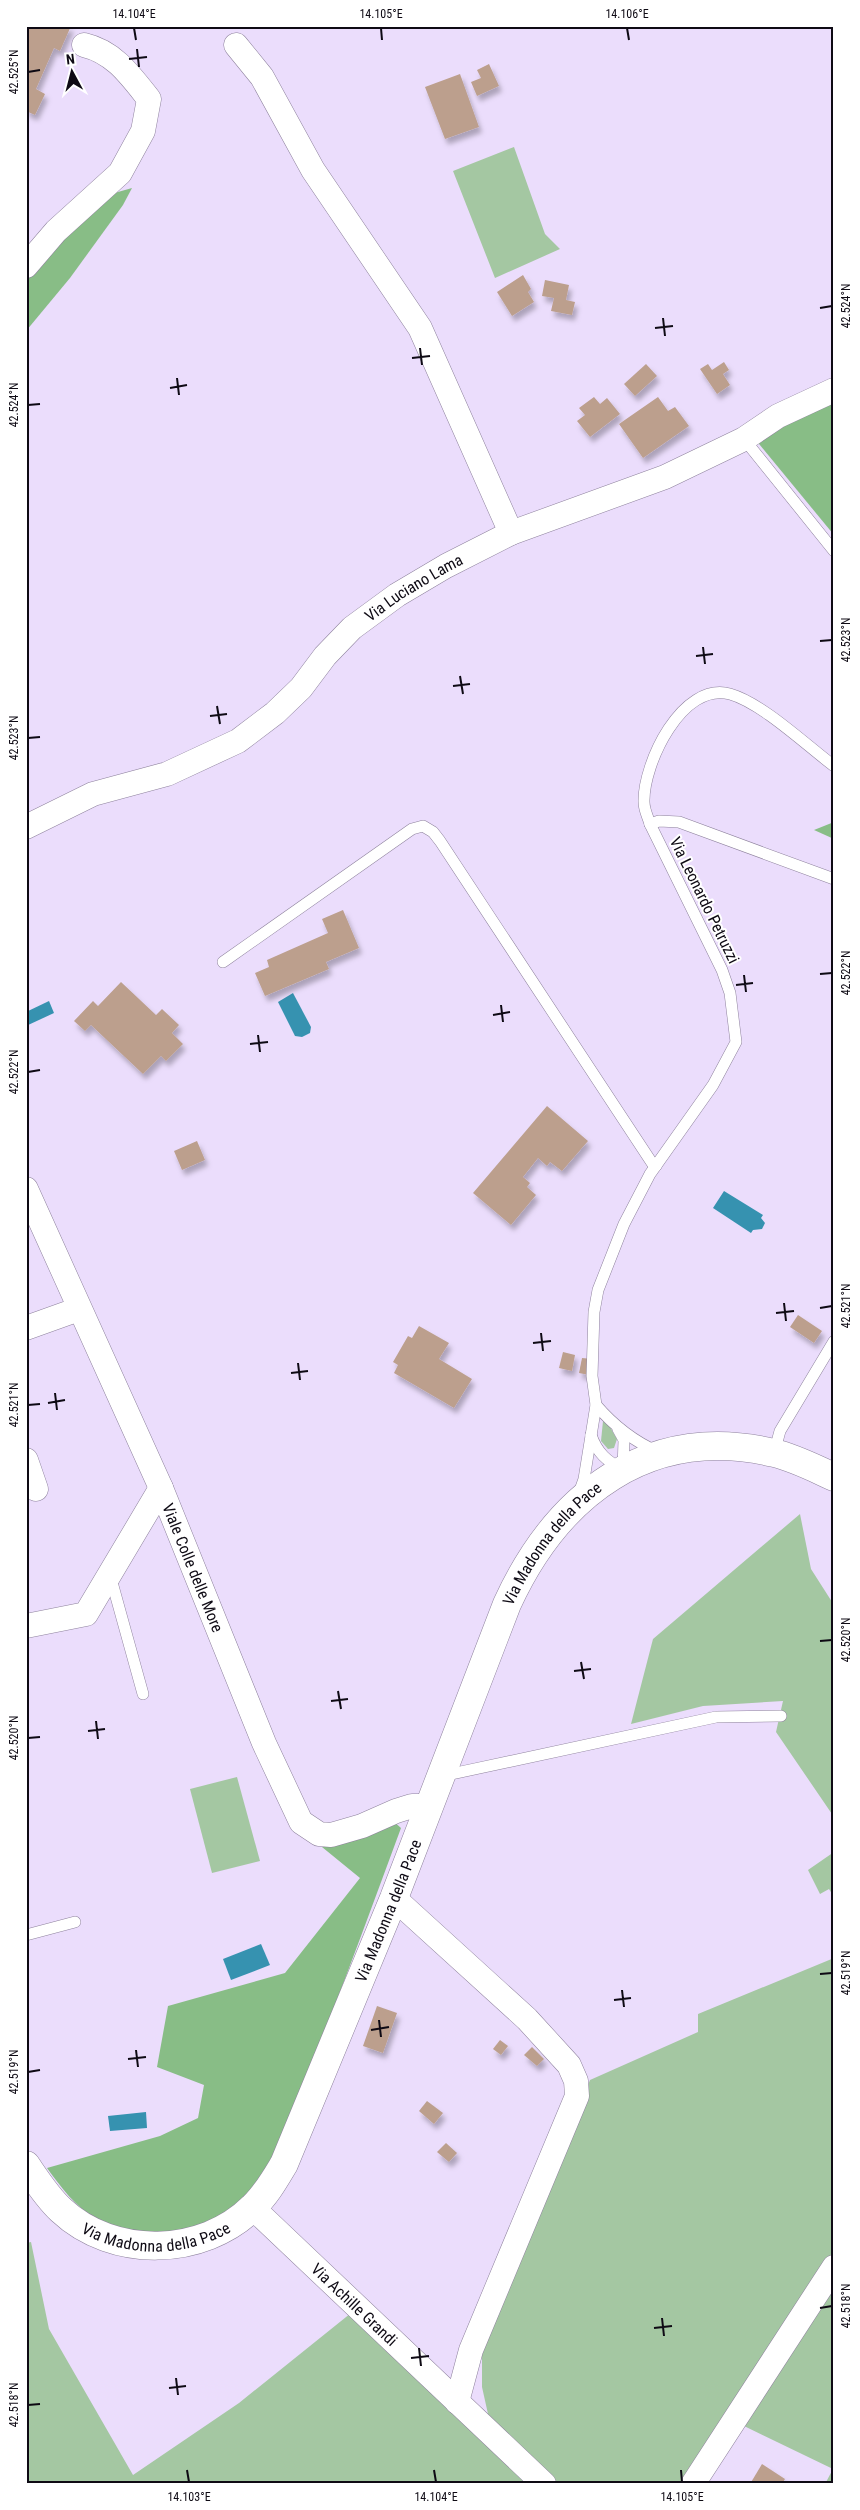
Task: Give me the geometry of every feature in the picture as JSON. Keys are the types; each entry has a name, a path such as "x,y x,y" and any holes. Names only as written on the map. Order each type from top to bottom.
{"main road":[{"name":"Via Madonna della Pace","path":"26,2165 44,2192 62,2211 85,2227 124,2242 162,2246 205,2238 228,2226 253,2208 269,2189 284,2164 394,1898 518,1581 542,1541 576,1502 590,1491 623,1470 664,1455 706,1448 774,1453 806,1464 834,1477"}],"street":[{"path":"26,266 56,230 120,173 143,131 149,99 120,63 96,48 84,45"},
{"path":"236,45 262,77 313,170 420,328 511,533"},
{"name":"Via Luciano Lama","path":"26,827 93,794 167,774 238,741 275,713 301,688 325,656 352,628 397,595 511,533 665,478 744,439 778,416 834,390"},
{"name":"Viale Colle delle More","path":"26,1189 161,1488 264,1743 301,1822 320,1834 331,1835 362,1826 412,1806 430,1806"},
{"path":"26,1328 80,1309"},
{"path":"26,1460 36,1489"},
{"path":"26,1626 86,1614 161,1488"},
{"path":"394,1898 527,2019 569,2065 576,2081 577,2096 471,2350 457,2402"},
{"name":"Via Achille Grandi","path":"253,2208 544,2484"},
{"path":"692,2484 834,2267"}],"lane":[{"path":"744,439 834,551"},
{"name":"Via Leonardo Petruzzi","path":"576,1502 584,1479 596,1405 592,1367 594,1312 598,1290 624,1224 656,1166 713,1084 736,1042 730,993 722,970 650,824 645,809 646,784 661,741 684,710 709,695 728,694 745,700 834,766"},
{"path":"650,824 659,821 679,822 834,879"},
{"path":"223,962 412,829 423,826 433,832 440,841 652,1164 656,1166"},
{"path":"774,1453 780,1431 834,1341"},
{"path":"596,1405 618,1429 638,1443 664,1455"},
{"path":"591,1435 594,1446 604,1459 623,1470 624,1440 618,1429"},
{"path":"110,1574 143,1694"},
{"path":"441,1777 716,1717 781,1716"},
{"path":"26,1935 75,1922"}],"green space":[{"path":"514,147 545,234 560,249 495,278 453,171"},
{"path":"132,188 123,205 70,278 26,331 26,269 111,194"},
{"path":"834,398 834,535 755,439"},
{"path":"834,822 834,839 814,830"},
{"path":"603,1421 610,1427 617,1439 614,1448 608,1449 601,1441"},
{"path":"800,1514 811,1569 834,1605 834,1817 776,1732 783,1701 703,1706 631,1724 653,1639"},
{"path":"237,1777 260,1861 212,1873 190,1789"},
{"path":"392,1820 401,1828 352,1961 275,2155 261,2178 237,2203 220,2216 180,2232 138,2233 117,2228 97,2219 82,2209 47,2168 160,2136 198,2118 204,2085 157,2067 168,2006 285,1973 360,1878 322,1847"},
{"path":"834,1852 834,1897 829,1889 820,1894 808,1870"},
{"path":"834,1958 834,2484 825,2484 833,2469 742,2425 703,2484 26,2484 26,2243 31,2242 49,2329 133,2475 239,2403 366,2301 488,2414 482,2387 482,2349 502,2295 590,2080 698,2032 698,2014"}],"water":[{"path":"293,993 311,1027 310,1033 302,1037 295,1036 278,1002"},
{"path":"49,1001 54,1013 26,1026 26,1012"},
{"path":"724,1191 763,1215 761,1218 765,1223 762,1229 753,1230 751,1233 713,1208"},
{"path":"261,1944 270,1965 231,1980 223,1959"},
{"path":"146,2112 147,2128 110,2131 108,2116"}],"building":[{"path":"30,26 71,26 60,51 54,48 36,89 45,94 35,115 26,111 26,36"},
{"path":"489,64 499,86 477,96 471,82 481,78 477,70"},
{"path":"460,74 479,127 445,139 425,87"},
{"path":"523,275 531,289 528,292 534,302 512,316 497,292"},
{"path":"545,280 569,285 566,300 575,302 572,315 551,311 554,298 542,296"},
{"path":"724,362 729,370 723,374 730,385 717,394 700,369 708,364 712,370"},
{"path":"646,364 657,376 635,396 624,384"},
{"path":"594,397 600,404 607,398 620,414 590,437 577,421 585,415 579,408"},
{"path":"658,397 668,411 675,407 689,426 643,458 619,424"},
{"path":"343,910 359,948 326,962 329,969 265,996 255,973 269,967 267,960 328,933 322,919"},
{"path":"121,982 156,1015 162,1009 179,1025 172,1033 183,1044 166,1061 161,1056 143,1074 91,1025 85,1031 74,1021 93,1001 98,1006"},
{"path":"547,1106 588,1141 562,1171 550,1162 547,1166 538,1158 523,1177 530,1183 527,1187 536,1195 511,1225 473,1193"},
{"path":"197,1141 205,1160 182,1170 174,1151"},
{"path":"798,1315 822,1331 814,1343 790,1327"},
{"path":"419,1326 449,1343 439,1359 472,1379 454,1408 394,1373 398,1365 393,1362 408,1336 412,1338"},
{"path":"563,1352 575,1355 572,1371 559,1368"},
{"path":"582,1358 592,1359 589,1375 579,1373"},
{"path":"377,2006 397,2013 383,2053 363,2046"},
{"path":"500,2040 508,2046 501,2055 493,2049"},
{"path":"532,2047 544,2059 537,2066 524,2055"},
{"path":"427,2101 443,2113 434,2124 419,2111"},
{"path":"446,2143 457,2153 449,2162 437,2152"},
{"path":"762,2464 785,2479 782,2484 750,2484"}]}
